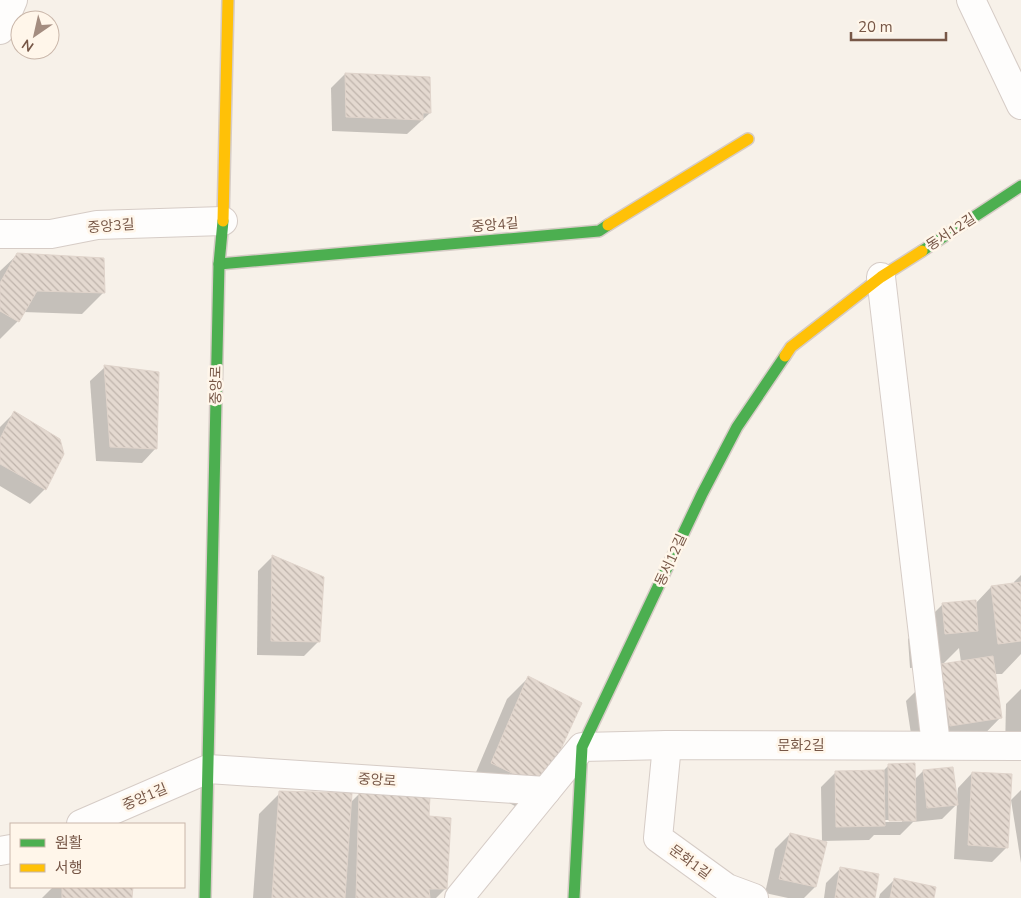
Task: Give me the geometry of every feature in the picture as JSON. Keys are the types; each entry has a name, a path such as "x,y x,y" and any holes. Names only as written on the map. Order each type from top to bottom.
{"street":[{"path":"0,30 13,0"},
{"name":"중앙로","path":"205,898 219,264 223,221 228,0"},
{"path":"971,0 1021,105"},
{"name":"중앙4길","path":"219,264 599,231 748,139"},
{"name":"동서12길","path":"574,898 582,748 702,494 737,427 791,347 881,277 1021,186"},
{"name":"중앙3길","path":"0,234 51,234 97,225 223,221"},
{"path":"881,277 936,746"},
{"name":"문화2길","path":"582,748 667,745 1021,746"},
{"name":"문화1길","path":"667,745 658,838 727,888 754,898"},
{"path":"460,898 582,748"},
{"name":"중앙로","path":"208,770 546,791"},
{"name":"중앙1길","path":"84,823 208,770"}],"building":[{"path":"345,73 430,77 431,113 423,113 423,120 346,117"},
{"path":"17,253 104,258 105,293 37,291 19,322 0,311 0,283"},
{"path":"104,365 159,372 157,449 110,447"},
{"path":"14,411 60,439 64,454 46,490 0,464 0,439"},
{"path":"272,555 324,577 320,642 271,641"},
{"path":"1021,582 1021,641 998,644 991,586"},
{"path":"976,600 978,631 945,634 942,603"},
{"path":"993,656 1002,718 950,726 941,664"},
{"path":"528,676 582,703 543,788 491,763"},
{"path":"915,763 916,821 889,821 888,764"},
{"path":"953,767 958,805 927,808 923,770"},
{"path":"884,770 885,826 836,827 835,771"},
{"path":"972,772 1012,774 1008,848 968,845"},
{"path":"279,791 352,793 345,898 272,898"},
{"path":"359,792 430,796 429,816 451,818 447,889 429,889 430,898 356,898"},
{"path":"790,833 827,842 816,887 779,879"},
{"path":"840,867 879,874 875,898 835,898"},
{"path":"894,878 936,887 934,898 890,898"},
{"path":"62,888 133,888 132,898 62,898"}],"traffic: fast":[{"path":"922,251 1021,186"},
{"path":"205,898 219,264 223,221"},
{"path":"219,264 599,231 608,225"},
{"path":"574,898 582,747 702,494 737,427 785,356"}],"traffic: slow":[{"path":"223,221 228,0"},
{"path":"608,225 748,139"},
{"path":"785,356 791,347 881,277 922,251"}]}
